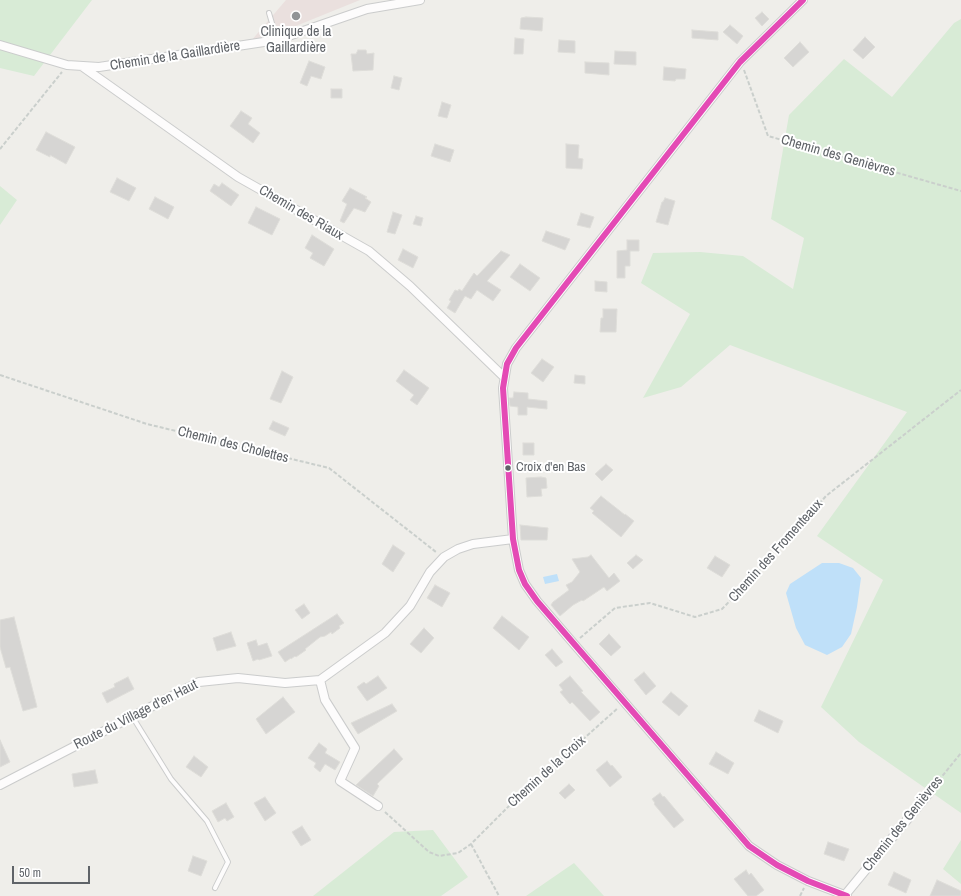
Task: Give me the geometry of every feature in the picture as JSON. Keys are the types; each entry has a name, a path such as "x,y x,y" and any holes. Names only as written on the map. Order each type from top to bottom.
{"street":[{"name":"Chemin de la Gaillardière","path":"67,65 99,67 277,40 367,9 420,0"},
{"path":"803,0 740,62 516,348 507,364 504,376 504,403 513,540 519,570 525,584 537,601 750,846 777,865 846,896"},
{"path":"0,45 67,65"},
{"name":"Chemin des Riaux","path":"83,67 238,177 369,252 410,286 504,376"},
{"path":"378,806 340,781 355,748 325,700 320,680 385,633 410,606 430,572 444,558 458,549 473,544 513,540"},
{"name":"Route du Village d'en Haut","path":"0,785 199,682 238,678 285,683 320,680"},
{"name":"Chemin des Genièvres","path":"846,896 930,792"}],"lane":[{"path":"269,13 277,40"},
{"path":"132,716 171,779 207,821 228,862 215,888"}],"path":[{"name":"Chemin des Genièvres","path":"740,62 768,136 961,191"},
{"path":"0,149 67,65"},
{"name":"Chemin des Cholettes","path":"0,375 147,424 329,468 444,558"},
{"name":"Chemin des Fromenteaux","path":"574,644 615,608 650,603 695,618 722,609 775,554 826,496 961,390"},
{"name":"Chemin de la Croix","path":"378,806 429,852 439,856 458,853 471,844 514,802 624,702"},
{"name":"Chemin des Genièvres","path":"930,792 961,753"},
{"path":"471,844 499,896"}],"shaded area":[{"name":"Clinique de la Gaillardière","path":"286,0 360,0 281,32 251,41"}],"green space":[{"path":"0,0 92,0 34,76 0,68"},
{"path":"961,19 961,813 859,742 821,707 883,580 817,536 907,412 730,345 681,387 643,398 690,314 641,283 653,253 700,252 743,256 793,289 804,238 771,219 789,115 844,59 892,97 954,23"},
{"path":"0,186 17,200 0,225"},
{"path":"433,830 468,877 441,896 313,896 394,832"},
{"path":"961,840 961,884 943,869"},
{"path":"574,863 604,896 526,896"}],"water":[{"path":"822,563 839,563 853,568 861,578 851,634 842,647 827,655 805,645 796,628 786,593 790,584"},
{"path":"557,574 559,581 545,584 543,577"}],"building":[{"path":"762,12 769,19 762,26 755,18"},
{"path":"521,18 543,18 542,31 520,29"},
{"path":"730,25 743,36 737,44 723,32"},
{"path":"692,30 718,32 718,40 692,38"},
{"path":"865,37 875,47 863,59 853,50"},
{"path":"515,38 524,39 523,54 514,54"},
{"path":"559,40 575,41 575,53 558,52"},
{"path":"800,42 809,52 793,67 784,58"},
{"path":"358,50 366,50 367,54 374,53 373,70 353,71 351,54 356,54"},
{"path":"615,51 636,52 636,65 614,64"},
{"path":"309,61 325,67 321,79 311,76 307,86 300,83"},
{"path":"585,62 609,63 609,75 585,73"},
{"path":"664,67 686,69 685,79 676,79 675,81 663,80"},
{"path":"394,76 402,78 399,90 391,88"},
{"path":"331,89 342,89 342,98 331,98"},
{"path":"442,102 451,105 447,118 438,116"},
{"path":"241,111 252,118 248,124 260,133 253,143 230,126"},
{"path":"46,132 75,147 66,164 50,155 50,157 36,150"},
{"path":"435,144 454,150 450,162 431,156"},
{"path":"566,144 579,145 578,158 583,159 582,169 566,168"},
{"path":"117,178 136,188 129,201 110,192"},
{"path":"222,183 239,195 231,206 210,191 214,184 219,187"},
{"path":"350,188 367,197 365,198 371,202 365,212 354,208 344,223 340,221 347,204 342,201"},
{"path":"155,197 174,207 168,219 149,209"},
{"path":"665,198 675,201 668,225 656,222 662,202"},
{"path":"256,207 280,219 272,235 248,223"},
{"path":"393,212 402,215 395,234 387,232"},
{"path":"581,213 594,217 590,228 577,225"},
{"path":"416,216 423,218 421,226 413,224"},
{"path":"546,231 570,239 565,250 542,241"},
{"path":"312,235 334,249 324,266 310,258 313,253 305,248"},
{"path":"627,240 639,240 639,251 630,251 630,266 625,266 625,278 617,278 617,251 627,250"},
{"path":"403,249 418,257 413,268 398,260"},
{"path":"501,251 510,255 487,281 501,290 493,301 477,290 471,299 465,296 455,313 447,308 451,301 449,300 455,290 458,291 459,289 462,291 474,273 477,276"},
{"path":"520,264 540,278 530,291 510,277"},
{"path":"595,281 607,282 607,292 595,291"},
{"path":"603,309 617,309 616,332 600,332"},
{"path":"542,359 554,367 543,382 531,373"},
{"path":"404,370 429,388 417,405 410,400 414,395 396,381"},
{"path":"282,371 293,377 281,403 270,399"},
{"path":"575,375 585,376 585,384 574,383"},
{"path":"514,392 528,393 528,399 547,401 547,409 527,407 527,415 518,415 518,407 510,406 509,398 513,398"},
{"path":"273,421 289,428 285,436 269,429"},
{"path":"523,443 534,443 534,455 523,455"},
{"path":"606,464 613,470 602,481 595,474"},
{"path":"526,478 546,478 547,488 541,489 542,496 527,497"},
{"path":"601,496 634,521 621,537 592,513 594,511 590,508"},
{"path":"520,525 548,528 547,540 521,540"},
{"path":"393,545 405,553 393,572 382,564"},
{"path":"591,555 609,578 614,573 620,581 607,591 604,587 583,601 582,600 573,605 560,616 551,605 569,590 566,585 572,582 580,572 572,559 588,557"},
{"path":"636,555 643,560 633,569 627,563"},
{"path":"715,556 730,565 722,577 707,568"},
{"path":"435,585 450,593 442,607 427,598"},
{"path":"304,604 310,613 302,619 295,610"},
{"path":"337,614 344,623 339,626 340,628 332,634 331,632 320,637 305,649 306,650 285,662 278,652"},
{"path":"502,616 529,637 519,650 493,628"},
{"path":"14,617 37,707 23,711 10,667 6,668 0,647 0,620"},
{"path":"424,628 434,638 421,653 410,644"},
{"path":"231,632 236,646 217,651 213,638"},
{"path":"609,634 621,647 611,656 599,644"},
{"path":"256,640 258,646 267,643 272,656 253,661 247,643"},
{"path":"552,649 563,662 556,667 545,655"},
{"path":"644,672 656,686 646,695 634,680"},
{"path":"378,676 387,688 367,701 357,687 364,682 366,684"},
{"path":"570,676 583,691 581,692 600,712 590,721 572,702 570,704 560,692 563,690 559,685"},
{"path":"128,677 134,689 107,703 102,693 115,687 114,684"},
{"path":"671,692 688,706 679,716 662,702"},
{"path":"283,697 295,712 266,734 256,719"},
{"path":"392,704 397,711 358,734 351,723"},
{"path":"759,710 783,721 778,733 754,721"},
{"path":"0,740 10,762 0,767"},
{"path":"319,743 327,749 325,753 340,762 335,770 325,764 320,772 314,767 316,763 308,758"},
{"path":"394,749 403,759 377,784 379,786 373,796 356,785"},
{"path":"716,752 734,763 728,774 709,764"},
{"path":"194,756 208,767 201,777 186,767"},
{"path":"607,761 622,777 610,787 596,770"},
{"path":"95,770 98,783 74,787 72,774"},
{"path":"569,784 575,790 565,799 559,793"},
{"path":"660,793 684,820 674,828 654,804 655,803 652,799"},
{"path":"265,797 276,813 265,821 254,803"},
{"path":"226,803 234,817 227,821 225,818 218,822 212,811"},
{"path":"302,826 311,840 301,846 292,832"},
{"path":"828,842 849,849 844,861 824,854"},
{"path":"193,856 207,861 201,876 188,871"},
{"path":"746,870 749,875 751,873 764,890 756,896 748,896 734,879"},
{"path":"894,872 911,880 906,893 888,885"},
{"path":"937,880 961,891 961,896 930,896"}],"transit line":[{"path":"803,0 740,62 516,348 507,364 503,388 513,539 519,570 525,584 537,601 749,846 777,865 808,881 847,896"}],"place":[{"name":"Clinique de la Gaillardière","path":"296,16"},
{"name":"Croix d'en Bas","path":"508,468"}]}
